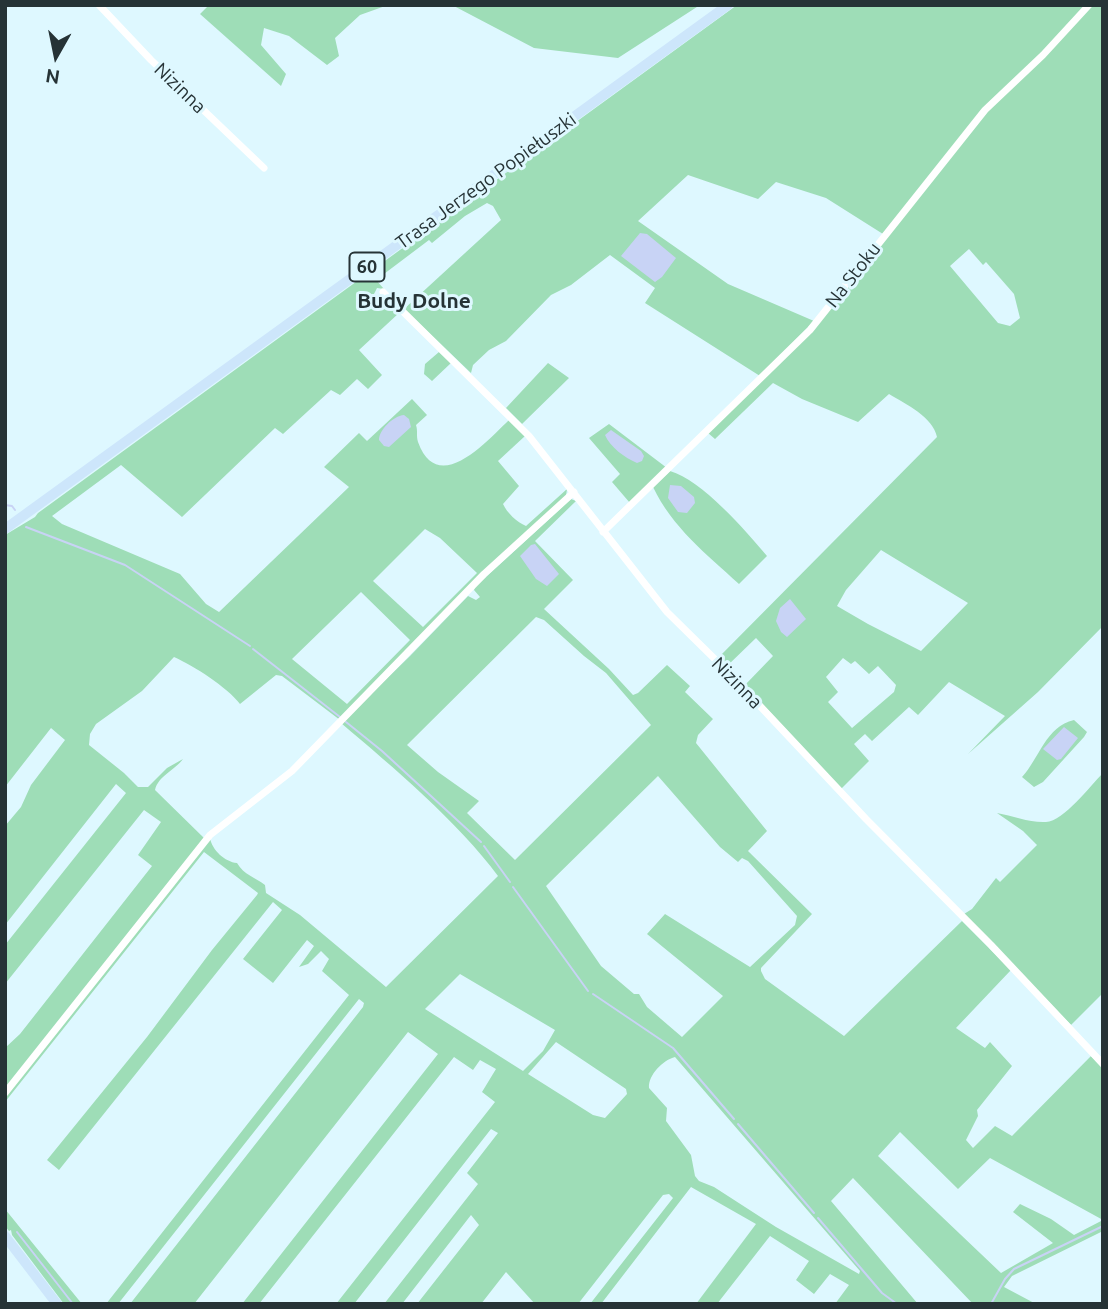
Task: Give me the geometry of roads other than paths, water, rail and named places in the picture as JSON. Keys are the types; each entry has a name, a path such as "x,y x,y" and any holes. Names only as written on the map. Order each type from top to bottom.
{"main road":[{"name":"Trasa Jerzego Popiełuszki","path":"5,529 728,5"},
{"path":"5,1236 57,1304"}],"street":[{"name":"Nizinna","path":"99,5 151,60 264,168"},
{"name":"Na Stoku","path":"603,532 810,330 985,110 1043,55 1089,5"},
{"name":"Nizinna","path":"383,292 519,425 667,612 729,673 857,810 1103,1064"},
{"path":"5,1093 210,835 292,771 476,582 574,492"}],"water":[{"path":"640,233 647,234 676,258 655,282 621,256"},
{"path":"404,415 409,419 411,427 389,447 384,446 379,440 381,432 391,421"},
{"path":"611,430 641,451 644,456 642,461 632,461 614,448 605,435"},
{"path":"670,485 681,486 694,497 695,503 687,513 678,512 668,498"},
{"path":"535,544 559,574 547,586 536,579 520,556"},
{"path":"790,599 806,619 787,637 781,632 776,621 780,608"},
{"path":"1064,727 1078,738 1061,759 1057,760 1043,749"}],"waterway":[{"path":"5,505 12,506 15,510"},
{"path":"26,527 125,565 250,646"},
{"path":"253,649 340,717"},
{"path":"346,722 382,751 481,842"},
{"path":"484,846 510,882"},
{"path":"513,887 588,991"},
{"path":"593,994 673,1048 734,1119"},
{"path":"738,1124 814,1213"},
{"path":"818,1218 882,1293 897,1304"},
{"path":"991,1304 1014,1269 1103,1226"},
{"path":"17,1232 73,1304"}],"district":[{"name":"Budy Dolne","path":"414,301"}]}
